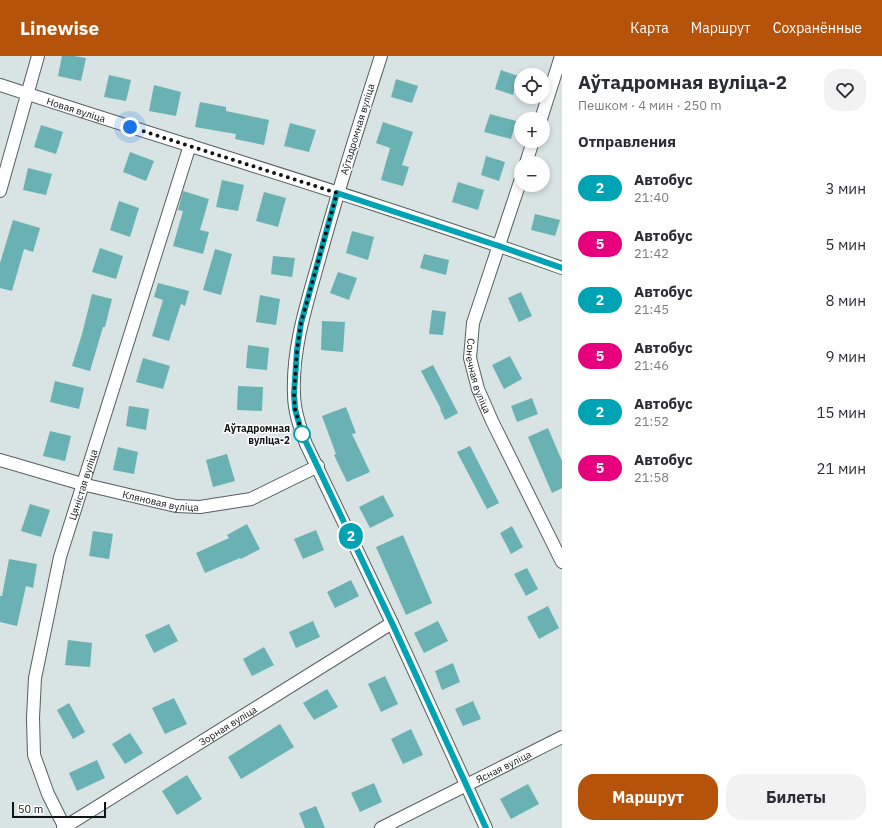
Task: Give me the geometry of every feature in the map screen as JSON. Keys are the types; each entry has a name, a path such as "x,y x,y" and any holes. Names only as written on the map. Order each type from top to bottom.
{"street":[{"path":"0,191 38,56"},
{"name":"Аўтадромная вуліца","path":"381,56 337,193 301,323 294,381 295,409 300,428 467,784 486,828"},
{"path":"543,112 561,56"},
{"name":"Новая вуліца","path":"0,85 190,145 562,268"},
{"name":"Цяністая вуліца","path":"64,828 48,794 34,755 36,678 60,557 190,145"},
{"name":"Сонечная вуліца","path":"517,192 473,323 470,358 478,389 492,421 559,546 562,562"},
{"name":"Кляновая вуліца","path":"0,460 82,484 176,506 200,507 251,498 318,466"},
{"name":"Зорная вуліца","path":"64,828 392,623"},
{"name":"Ясная вуліца","path":"380,828 562,737"}],"building":[{"path":"62,56 86,58 81,81 58,76"},
{"path":"501,70 514,75 513,95 495,89"},
{"path":"109,75 131,80 126,101 104,97"},
{"path":"396,79 418,86 412,103 391,97"},
{"path":"154,85 181,92 176,116 149,111"},
{"path":"200,102 226,107 226,111 269,120 264,145 235,139 236,134 195,127"},
{"path":"490,114 514,120 514,128 511,139 484,132"},
{"path":"383,122 413,132 402,165 409,167 403,186 381,180 390,148 376,143"},
{"path":"290,123 316,130 309,152 284,146"},
{"path":"41,125 63,132 56,154 34,147"},
{"path":"130,152 154,161 146,181 123,172"},
{"path":"486,156 505,162 499,181 481,175"},
{"path":"28,168 52,174 46,195 23,190"},
{"path":"222,180 244,185 238,211 216,207"},
{"path":"458,182 484,190 478,210 452,202"},
{"path":"183,191 209,199 200,230 209,232 203,254 173,246 183,211 178,210"},
{"path":"264,192 286,198 278,227 256,221"},
{"path":"119,201 139,208 130,237 110,230"},
{"path":"535,214 560,220 555,236 531,230"},
{"path":"13,220 40,228 33,252 24,249 12,291 0,288 0,263"},
{"path":"352,231 374,237 368,260 346,253"},
{"path":"100,248 123,256 116,279 92,272"},
{"path":"215,249 232,254 221,295 203,290"},
{"path":"424,254 449,260 446,275 420,268"},
{"path":"273,256 295,258 292,277 271,274"},
{"path":"338,272 357,278 349,300 330,293"},
{"path":"158,283 189,291 185,306 181,304 169,341 152,336 163,300 154,297"},
{"path":"521,292 532,316 519,322 508,298"},
{"path":"92,294 112,299 105,327 103,327 90,371 72,366"},
{"path":"260,295 280,299 276,325 256,322"},
{"path":"432,310 446,312 443,335 429,334"},
{"path":"322,321 345,322 343,352 321,350"},
{"path":"248,345 269,348 267,370 246,368"},
{"path":"510,356 522,379 504,389 492,365"},
{"path":"143,358 170,366 163,389 136,382"},
{"path":"433,365 458,413 445,420 441,409 421,371"},
{"path":"55,381 84,388 79,409 50,402"},
{"path":"238,386 263,387 262,411 237,410"},
{"path":"532,398 538,414 517,422 511,406"},
{"path":"129,406 149,409 146,430 126,426"},
{"path":"346,407 356,433 352,434 370,472 347,482 334,455 336,454 322,416"},
{"path":"548,428 562,461 562,488 552,493 528,437"},
{"path":"50,431 71,436 65,461 43,456"},
{"path":"470,446 499,503 487,509 457,452"},
{"path":"118,447 138,452 134,474 113,470"},
{"path":"227,454 235,481 213,487 206,460"},
{"path":"383,495 394,516 370,528 359,507"},
{"path":"30,504 50,510 41,537 21,531"},
{"path":"247,524 260,549 241,559 240,558 205,573 196,553 229,538 227,535"},
{"path":"512,526 523,547 511,554 500,533"},
{"path":"316,530 324,550 303,559 294,539"},
{"path":"93,531 113,534 109,559 89,556"},
{"path":"403,535 432,603 406,615 376,547"},
{"path":"9,559 37,564 33,588 26,586 17,626 0,622 0,596 2,596"},
{"path":"527,568 538,589 526,596 514,574"},
{"path":"351,580 359,596 335,608 327,592"},
{"path":"548,606 559,628 539,639 527,617"},
{"path":"313,621 320,637 296,648 289,632"},
{"path":"438,621 448,641 424,653 414,633"},
{"path":"169,624 178,641 154,653 145,635"},
{"path":"68,640 92,643 90,667 65,665"},
{"path":"264,647 274,665 252,676 243,659"},
{"path":"453,663 460,682 442,690 435,671"},
{"path":"385,676 398,704 381,712 368,684"},
{"path":"327,689 338,707 314,720 303,703"},
{"path":"174,698 187,724 165,734 152,708"},
{"path":"473,701 481,719 463,726 455,709"},
{"path":"69,703 85,732 73,739 57,710"},
{"path":"280,724 294,747 241,779 228,757"},
{"path":"411,729 423,755 403,764 391,739"},
{"path":"130,733 143,753 125,764 112,744"},
{"path":"97,760 105,778 77,791 69,773"},
{"path":"187,775 202,799 177,815 162,791"},
{"path":"374,783 382,802 360,812 351,793"},
{"path":"528,784 539,804 511,819 500,799"},
{"path":"316,806 325,828 305,828 299,813"}],"bus line":[{"name":"2","path":"486,828 392,623 302,434 295,409 294,394 297,350 301,323 337,193 562,268"}],"place":[{"name":"Аўтадромная вуліца-2","path":"302,434"}],"route":[{"path":"130,127 337,193 301,323 297,350 294,394 295,409 302,434"}]}
